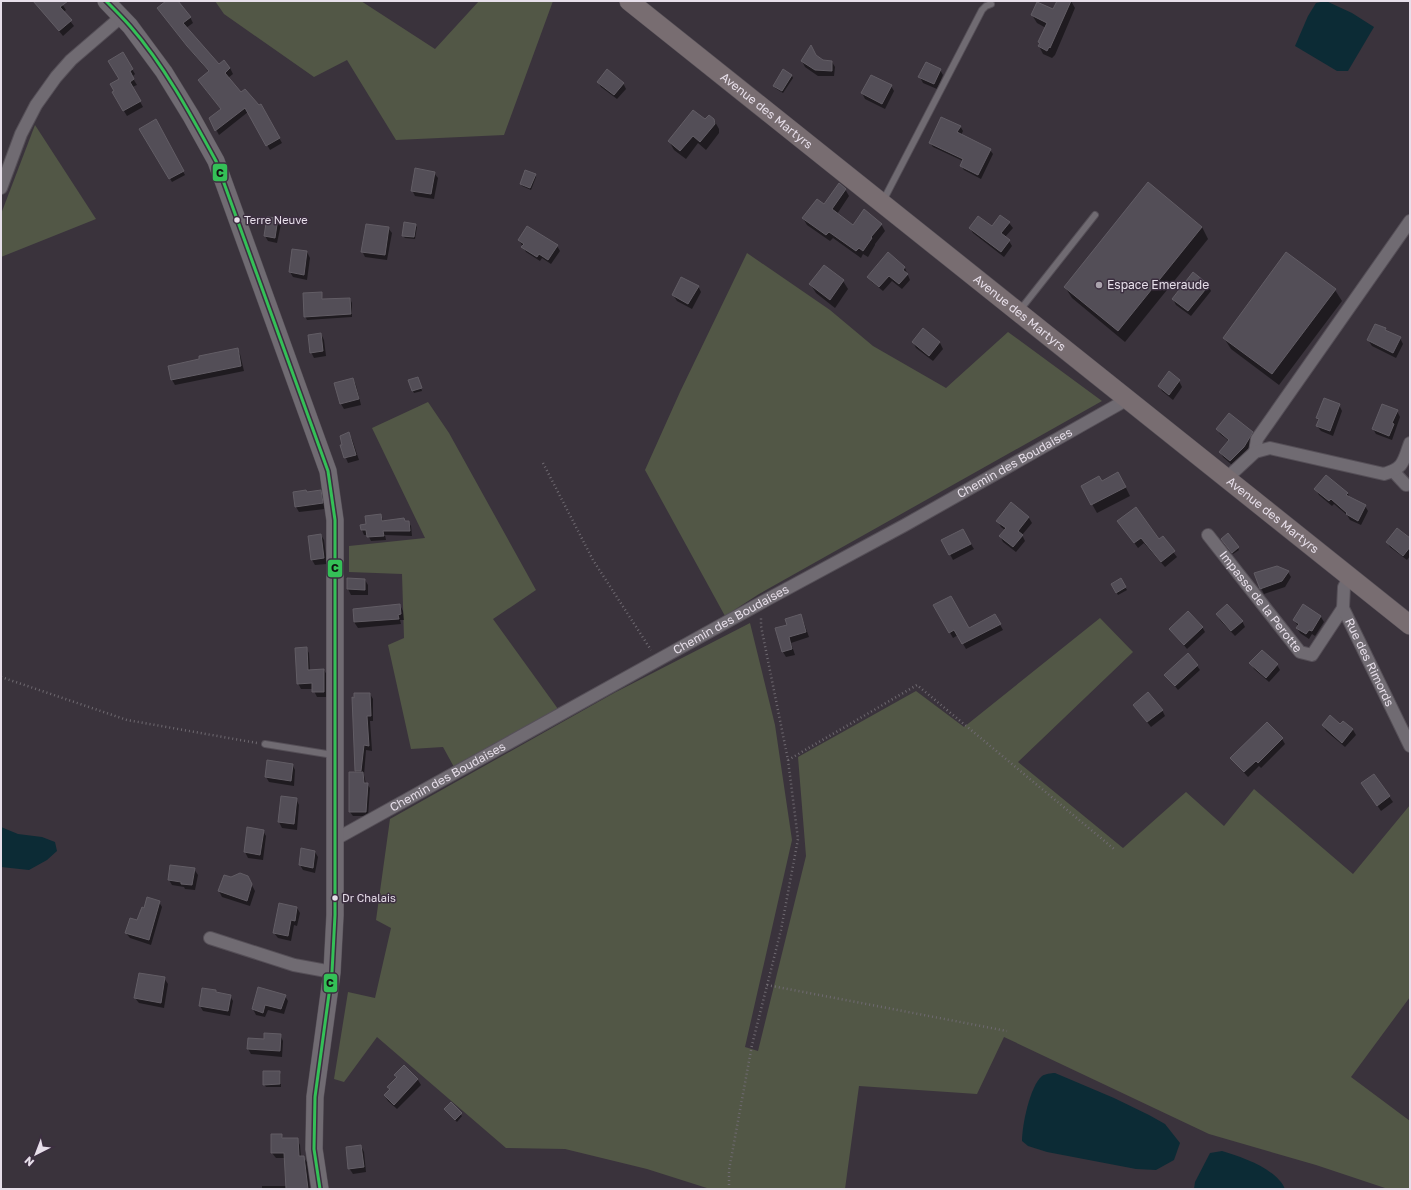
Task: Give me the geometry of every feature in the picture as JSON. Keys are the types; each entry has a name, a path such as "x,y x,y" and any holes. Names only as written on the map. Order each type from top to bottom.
{"main road":[{"path":"106,1 130,26 164,72 216,161 328,471 335,520 335,915 332,972 316,1097 314,1149 320,1189"},
{"name":"Avenue des Martyrs","path":"629,1 1228,478 1410,625"}],"street":[{"path":"1,188 21,134 36,105 56,77 71,60 121,17"},
{"path":"1255,452 1257,439 1410,222"},
{"name":"Chemin des Boudaises","path":"334,840 905,525 1128,399"},
{"path":"1228,478 1255,452 1270,448 1384,474 1394,471 1399,467 1410,443"},
{"path":"1394,471 1406,485"},
{"name":"Impasse de la Perotte","path":"1208,535 1300,652 1312,655 1343,608"},
{"name":"Rue des Rimords","path":"1350,576 1344,588 1343,608 1410,746"},
{"path":"210,938 294,965 332,972"}],"lane":[{"path":"882,203 982,10 991,4"},
{"path":"1019,312 1095,216"},
{"path":"265,744 335,756"}],"path":[{"path":"543,463 593,560 657,661"},
{"path":"728,1189 729,1170 752,1045 781,930 798,839 788,760 761,626 762,603"},
{"path":"1,677 127,720 265,744"},
{"path":"788,760 917,685 1114,849"},
{"path":"767,985 1007,1031"}],"green space":[{"path":"215,1 361,1 435,49 479,1 553,1 504,135 396,140 347,60 314,77 224,14"},
{"path":"35,125 96,219 1,257 1,214"},
{"path":"747,253 830,310 873,346 946,388 1008,332 1102,401 759,594 725,616 645,470 680,392"},
{"path":"428,402 449,433 536,590 493,619 558,709 454,767 443,747 411,749 388,645 404,638 402,574 349,572 349,546 425,538 372,428"},
{"path":"1100,618 1133,652 1018,762 1123,848 1186,792 1224,826 1254,789 1353,874 1410,805 1410,997 1351,1077 1410,1121 1410,1189 1388,1189 1316,1165 1209,1134 1004,1037 977,1094 859,1086 845,1189 710,1189 647,1169 565,1149 506,1148 377,1037 344,1082 334,1079 348,992 375,998 391,928 376,920 390,819 614,693 750,623 775,725 792,840 745,1047 758,1051 806,856 798,757 916,691 964,727"}],"water":[{"path":"1326,1 1352,13 1374,27 1348,71 1337,71 1295,46 1308,16 1316,3"},
{"path":"1,827 18,834 42,837 55,842 57,851 47,860 29,870 1,867"},
{"path":"1055,1073 1114,1098 1165,1124 1180,1143 1174,1160 1156,1170 1136,1169 1047,1152 1028,1146 1022,1141 1023,1126 1030,1097 1042,1076"},
{"path":"1222,1151 1249,1160 1267,1170 1275,1175 1285,1189 1194,1189 1195,1182 1210,1153"}],"building":[{"path":"33,1 68,1 60,7 72,20 59,31"},
{"path":"166,1 178,1 191,17 183,23 219,64 224,60 230,68 225,73 241,92 245,89 259,105 261,104 280,138 266,146 245,108 215,131 209,118 221,109 198,80 209,71 157,8"},
{"path":"1057,1 1071,1 1050,48 1049,47 1047,51 1038,46 1040,43 1038,42 1047,23 1031,15 1037,2 1053,9"},
{"path":"811,45 816,55 823,60 832,61 832,71 815,70 801,61"},
{"path":"123,52 133,69 130,71 134,79 130,82 141,101 123,111 112,92 114,91 110,84 119,79 108,61"},
{"path":"926,62 941,69 934,84 918,77"},
{"path":"607,69 624,83 614,95 597,82"},
{"path":"783,69 792,75 782,91 773,86"},
{"path":"871,75 892,85 882,104 861,93"},
{"path":"693,110 705,119 709,115 714,119 715,124 700,142 693,136 680,151 668,141"},
{"path":"941,117 961,126 957,132 991,149 978,175 960,166 963,159 929,143"},
{"path":"156,119 184,171 169,179 139,129"},
{"path":"415,168 435,172 431,194 411,191"},
{"path":"525,170 536,174 530,188 520,184"},
{"path":"1148,182 1202,227 1118,331 1064,287"},
{"path":"839,183 846,189 832,209 853,225 864,209 882,224 871,237 872,238 863,251 859,248 856,251 829,232 826,235 802,218 817,199 824,204"},
{"path":"1000,215 1010,222 1001,233 1010,240 1001,252 969,228 978,216 992,226"},
{"path":"267,217 278,218 275,238 264,236"},
{"path":"404,222 416,224 414,237 402,236"},
{"path":"366,224 389,227 385,255 361,252"},
{"path":"527,226 558,245 548,260 539,254 537,257 521,247 524,244 518,240"},
{"path":"292,249 307,251 304,275 289,272"},
{"path":"888,252 905,267 903,270 908,274 899,284 889,276 879,287 867,277"},
{"path":"1286,252 1336,289 1272,374 1223,338"},
{"path":"824,265 844,280 830,300 809,284"},
{"path":"1193,272 1209,285 1188,311 1172,299"},
{"path":"681,277 699,286 688,304 672,295"},
{"path":"322,292 322,299 350,298 351,314 304,317 303,293"},
{"path":"1375,324 1386,328 1385,330 1401,337 1393,353 1367,340"},
{"path":"923,328 940,342 929,356 912,342"},
{"path":"321,333 323,351 310,353 308,335"},
{"path":"238,348 241,366 171,380 168,366 199,359 199,356"},
{"path":"1169,371 1180,380 1169,395 1158,386"},
{"path":"418,377 422,388 412,391 408,380"},
{"path":"353,378 359,399 340,404 334,383"},
{"path":"1324,398 1340,404 1330,431 1316,426 1319,419 1316,418"},
{"path":"1382,404 1398,410 1392,423 1394,424 1389,436 1372,429"},
{"path":"1229,413 1253,432 1244,447 1230,461 1219,452 1229,440 1216,429"},
{"path":"349,432 356,455 344,458 340,445 342,445 340,436"},
{"path":"1118,472 1126,487 1091,505 1081,486 1099,476 1102,481"},
{"path":"1326,475 1348,493 1346,495 1366,505 1358,521 1346,514 1347,513 1331,499 1329,501 1314,489"},
{"path":"306,490 307,492 321,490 323,503 295,507 293,492"},
{"path":"1011,502 1029,517 1018,531 1023,535 1013,547 999,536 1006,528 996,521"},
{"path":"1136,507 1159,539 1163,536 1175,551 1161,562 1141,538 1134,543 1117,521"},
{"path":"381,514 382,521 404,518 405,521 409,521 410,531 383,531 384,536 367,537 366,530 361,530 360,525 366,524 365,516"},
{"path":"1397,528 1410,538 1410,547 1403,556 1386,542"},
{"path":"963,529 971,544 949,555 941,540"},
{"path":"1228,533 1239,547 1232,553 1221,539"},
{"path":"321,534 324,558 311,560 308,536"},
{"path":"1277,566 1289,571 1282,581 1260,589 1254,573"},
{"path":"347,578 365,579 365,590 347,589"},
{"path":"1121,578 1126,587 1116,593 1111,584"},
{"path":"951,596 969,628 995,614 1001,624 962,644 954,630 949,633 933,605"},
{"path":"400,604 401,614 398,615 399,619 354,622 353,609"},
{"path":"1227,604 1243,621 1231,631 1216,614"},
{"path":"1303,604 1321,616 1312,631 1309,630 1306,634 1296,628 1299,624 1293,620"},
{"path":"1188,611 1203,627 1184,645 1169,629"},
{"path":"801,614 806,632 789,637 792,649 782,652 775,628 787,625 785,619"},
{"path":"307,647 308,670 324,669 324,692 312,692 312,683 297,684 295,648"},
{"path":"1262,650 1278,664 1266,678 1249,663"},
{"path":"1188,653 1198,665 1175,686 1164,675"},
{"path":"1148,692 1163,710 1147,722 1133,705"},
{"path":"354,693 370,693 371,716 367,716 369,746 364,745 361,771 355,771 352,697 354,698"},
{"path":"1330,715 1340,724 1343,721 1353,729 1342,743 1322,725"},
{"path":"1267,722 1283,738 1258,763 1256,761 1244,772 1230,758"},
{"path":"267,760 293,764 291,781 265,777"},
{"path":"349,772 363,772 364,783 368,783 366,812 349,812"},
{"path":"1374,774 1390,796 1377,806 1361,783"},
{"path":"281,796 297,798 294,824 278,822"},
{"path":"247,827 264,830 260,855 244,852"},
{"path":"301,848 315,851 313,868 299,865"},
{"path":"170,865 195,868 192,885 181,884 181,882 168,880"},
{"path":"240,873 248,876 252,884 247,901 218,891 224,875 231,877"},
{"path":"147,897 160,901 149,940 125,933 130,918 137,920 142,907 144,908"},
{"path":"279,903 297,907 295,921 291,920 288,936 273,933"},
{"path":"139,973 165,977 161,1003 134,998"},
{"path":"258,987 286,995 281,1009 265,1005 263,1013 252,1009"},
{"path":"202,988 216,990 216,992 231,995 228,1011 199,1006"},
{"path":"264,1033 281,1034 280,1051 247,1049 248,1038 264,1039"},
{"path":"404,1065 418,1079 394,1105 384,1095 390,1089 387,1087 397,1077 394,1075"},
{"path":"263,1071 280,1071 280,1084 263,1085"},
{"path":"451,1102 462,1113 455,1120 444,1109"},
{"path":"271,1134 282,1134 282,1138 298,1138 299,1156 304,1156 308,1189 286,1189 284,1153 271,1153"},
{"path":"361,1145 364,1167 348,1169 346,1147"}],"transit line":[{"name":"C","path":"106,1 130,26 166,74 187,108 216,161 328,471 335,520 335,915 332,972 315,1097 314,1149 320,1189"}],"place":[{"name":"Terre Neuve","path":"237,220"},
{"name":"Espace Emeraude","path":"1099,285"},
{"name":"Dr Chalais","path":"335,898"}]}
